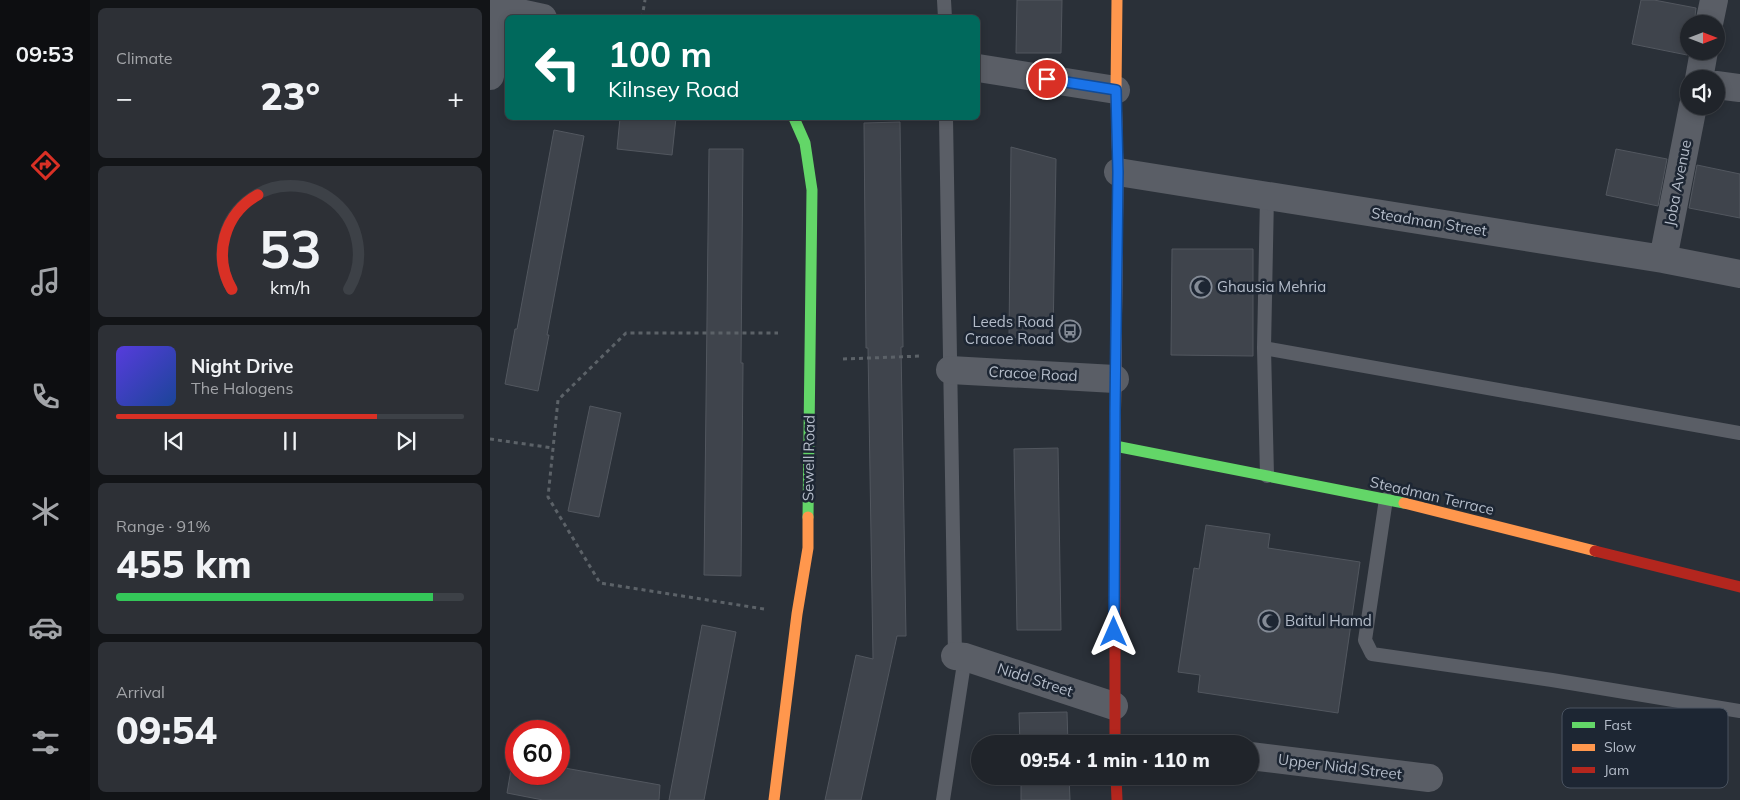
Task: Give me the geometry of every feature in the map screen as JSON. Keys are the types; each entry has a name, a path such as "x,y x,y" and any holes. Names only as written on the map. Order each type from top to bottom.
{"street":[{"path":"1115,735 1114,446 1118,172 1116,90 1117,0"},
{"path":"1711,15 1714,0"},
{"path":"490,76 503,4 534,15"},
{"path":"980,68 1116,90"},
{"path":"1725,86 1740,88"},
{"name":"Joba Avenue","path":"1663,259 1691,115"},
{"name":"Sewell Road","path":"774,800 797,614 808,548 812,190 805,143 795,120"},
{"name":"Steadman Street","path":"1118,172 1663,259 1740,274"},
{"name":"Cracoe Road","path":"950,362 1115,379"},
{"name":"Steadman Terrace","path":"1114,446 1386,499 1740,587"},
{"name":"Nidd Street","path":"960,657 1114,706"},
{"name":"Upper Nidd Street","path":"1259,757 1429,778"},
{"path":"1116,785 1117,800"}],"lane":[{"path":"944,0 944,15"},
{"path":"943,800 960,657 950,362 946,120"},
{"path":"1266,476 1264,348 1267,196"},
{"path":"1264,348 1740,433"},
{"path":"1386,499 1365,640 1372,654 1552,680 1722,708"}],"path":[{"path":"642,15 645,0"},
{"path":"797,614 600,583 548,497 558,400 626,333 810,332"},
{"path":"810,360 950,362"},
{"path":"490,439 553,448"}],"building":[{"path":"1017,0 1062,0 1061,53 1016,53"},
{"path":"1641,0 1654,0 1696,8 1695,15 1680,15 1680,54 1632,44"},
{"path":"620,120 676,120 672,155 617,149"},
{"path":"900,122 903,347 901,347 906,636 897,636 861,800 825,800 856,655 873,659 868,348 866,348 864,123"},
{"path":"554,130 584,136 538,391 505,384"},
{"path":"1011,147 1056,159 1053,339 1009,337"},
{"path":"709,149 743,149 741,576 704,575"},
{"path":"1616,149 1667,159 1658,206 1606,195"},
{"path":"1697,165 1740,174 1740,218 1689,208"},
{"name":"Ghausia Mehria","path":"1172,249 1253,249 1253,356 1171,355"},
{"path":"590,406 621,413 599,517 568,511"},
{"path":"1058,448 1061,630 1017,630 1014,449"},
{"name":"Baitul Hamd","path":"1206,525 1270,534 1268,548 1360,562 1338,713 1198,692 1200,675 1178,672 1194,568 1199,569"},
{"path":"702,625 736,632 704,800 669,800"},
{"path":"1067,712 1068,735 1020,735 1019,713"},
{"path":"570,769 660,785 659,800 543,800 507,793 508,785 570,785"},
{"path":"1021,785 1069,785 1070,800 1021,800"}],"traffic: fast":[{"path":"795,120 805,143 812,190 808,517"},
{"path":"1115,446 1404,503"}],"traffic: slow":[{"path":"1115,459 1118,172 1116,90 1117,0"},
{"path":"1404,503 1595,551"},
{"path":"774,800 797,614 808,548 808,517"}],"traffic: jam":[{"path":"1115,459 1115,735"},
{"path":"1595,551 1740,587"},
{"path":"1116,785 1117,800"}],"place":[{"name":"Ghausia Mehria","path":"1201,287"},
{"name":"Leeds Road Cracoe Road","path":"1070,331"},
{"name":"Baitul Hamd","path":"1269,621"}],"route":[{"path":"1047,79 1116,90 1118,172 1114,632"}]}
